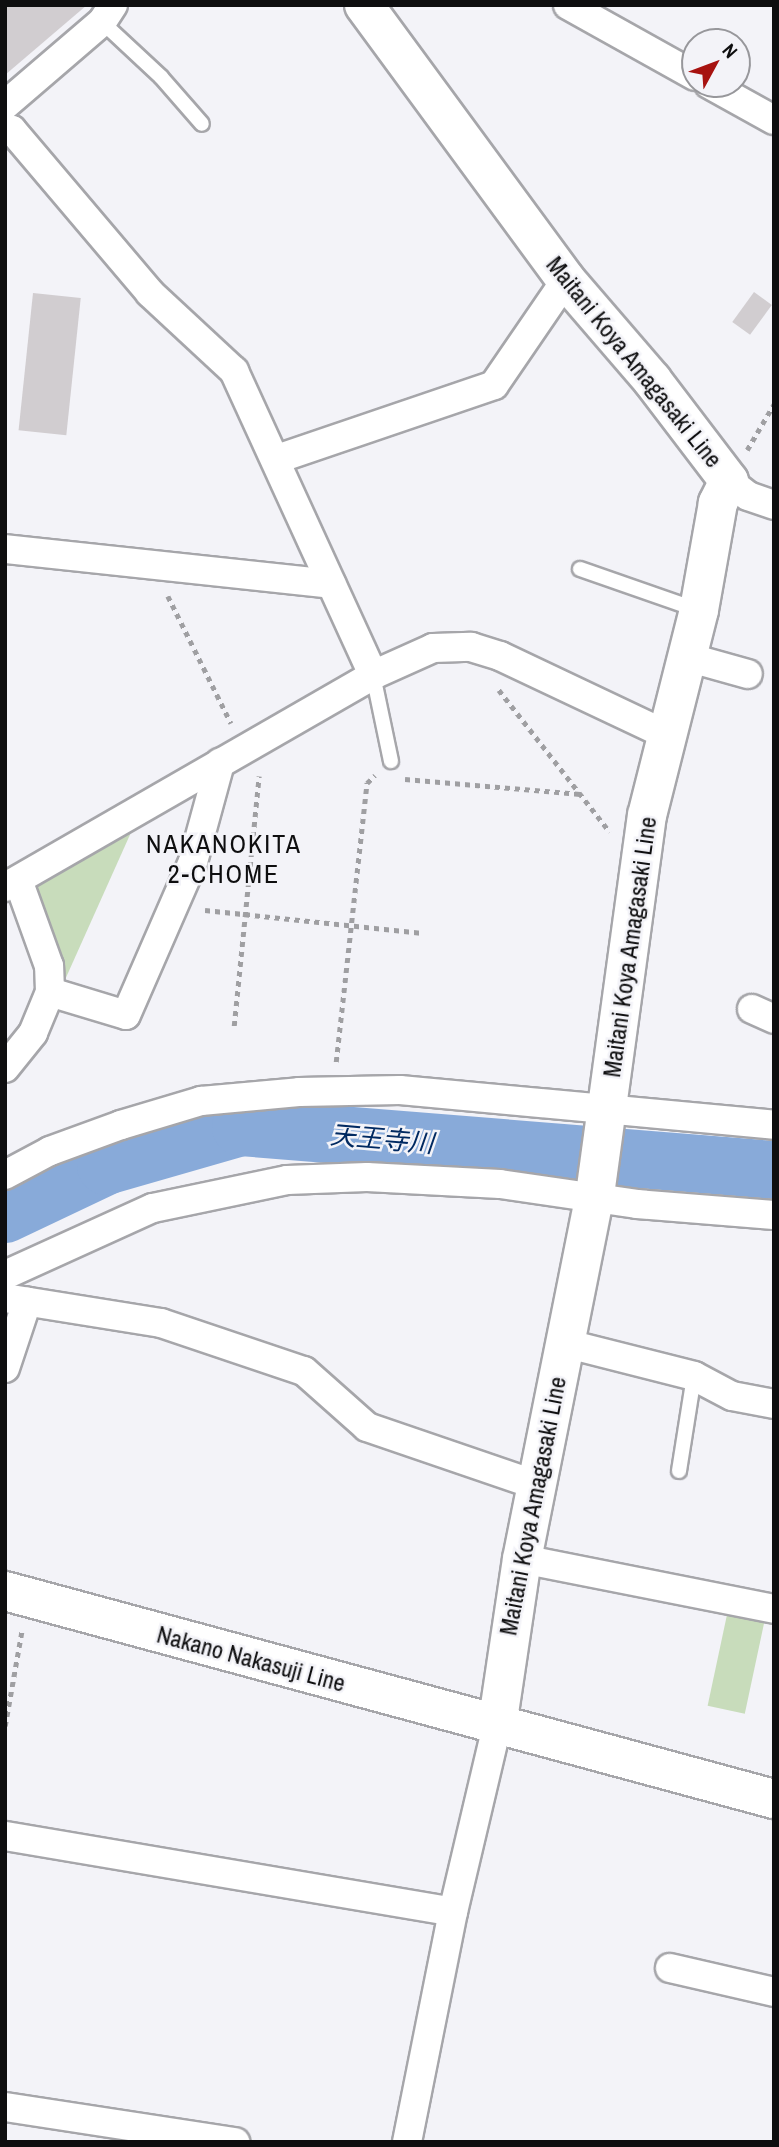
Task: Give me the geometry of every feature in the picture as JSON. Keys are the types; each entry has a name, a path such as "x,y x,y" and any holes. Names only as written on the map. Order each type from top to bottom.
{"main road":[{"name":"Maitani Koya Amagasaki Line","path":"364,5 566,280 652,380 729,481 718,503 699,610 647,815 595,1193 522,1559 496,1726"},
{"name":"Nakano Nakasuji Line","path":"15,1594 496,1726"},
{"path":"496,1726 774,1799"}],"street":[{"path":"568,5 607,15 681,66"},
{"path":"5,105 108,14"},
{"path":"734,98 774,120"},
{"path":"5,129 12,130 150,293 234,371 277,459 373,674"},
{"path":"277,459 494,385 556,288 566,280"},
{"path":"729,481 748,496 774,505"},
{"path":"5,549 331,584"},
{"path":"5,1068 33,1033 50,992 49,966 11,884 373,674 433,648 465,648 500,656 667,735"},
{"path":"687,657 748,674"},
{"path":"50,992 126,1015 238,752"},
{"path":"5,1175 50,1151 121,1125 201,1101 332,1091 400,1090 606,1117 774,1125"},
{"path":"5,1275 153,1208 286,1180 367,1177 500,1184 774,1215"},
{"path":"5,1368 16,1300 161,1323 304,1371 367,1427 536,1485"},
{"path":"564,1343 694,1376 732,1396 774,1404"},
{"path":"522,1559 774,1609"},
{"path":"407,2142 453,1912 496,1726"},
{"path":"5,1836 453,1912"},
{"path":"670,1968 727,1992 774,1992"},
{"path":"5,2107 235,2142"}],"lane":[{"path":"108,14 202,124"},
{"path":"580,569 699,610"},
{"path":"373,674 391,761"},
{"path":"679,1471 694,1376"}],"path":[{"path":"729,481 774,404"},
{"path":"153,565 238,752 260,760 234,1026"},
{"path":"465,648 641,872"},
{"path":"332,1091 367,783 391,761 407,783 580,794"},
{"path":"174,905 424,933"},
{"path":"5,1726 15,1594"}],"green space":[{"path":"133,828 64,982 36,902 37,885"},
{"path":"728,1610 765,1618 745,1714 708,1706"}],"building":[{"path":"5,5 87,5 5,75"},
{"path":"754,292 772,305 750,335 732,322"},
{"path":"33,293 81,298 66,435 19,430"}],"waterway":[{"name":"天王寺川","path":"5,1214 106,1166 241,1127 774,1170"}],"district":[{"name":"NAKANOKITA 2-CHOME","path":"224,859"}]}
